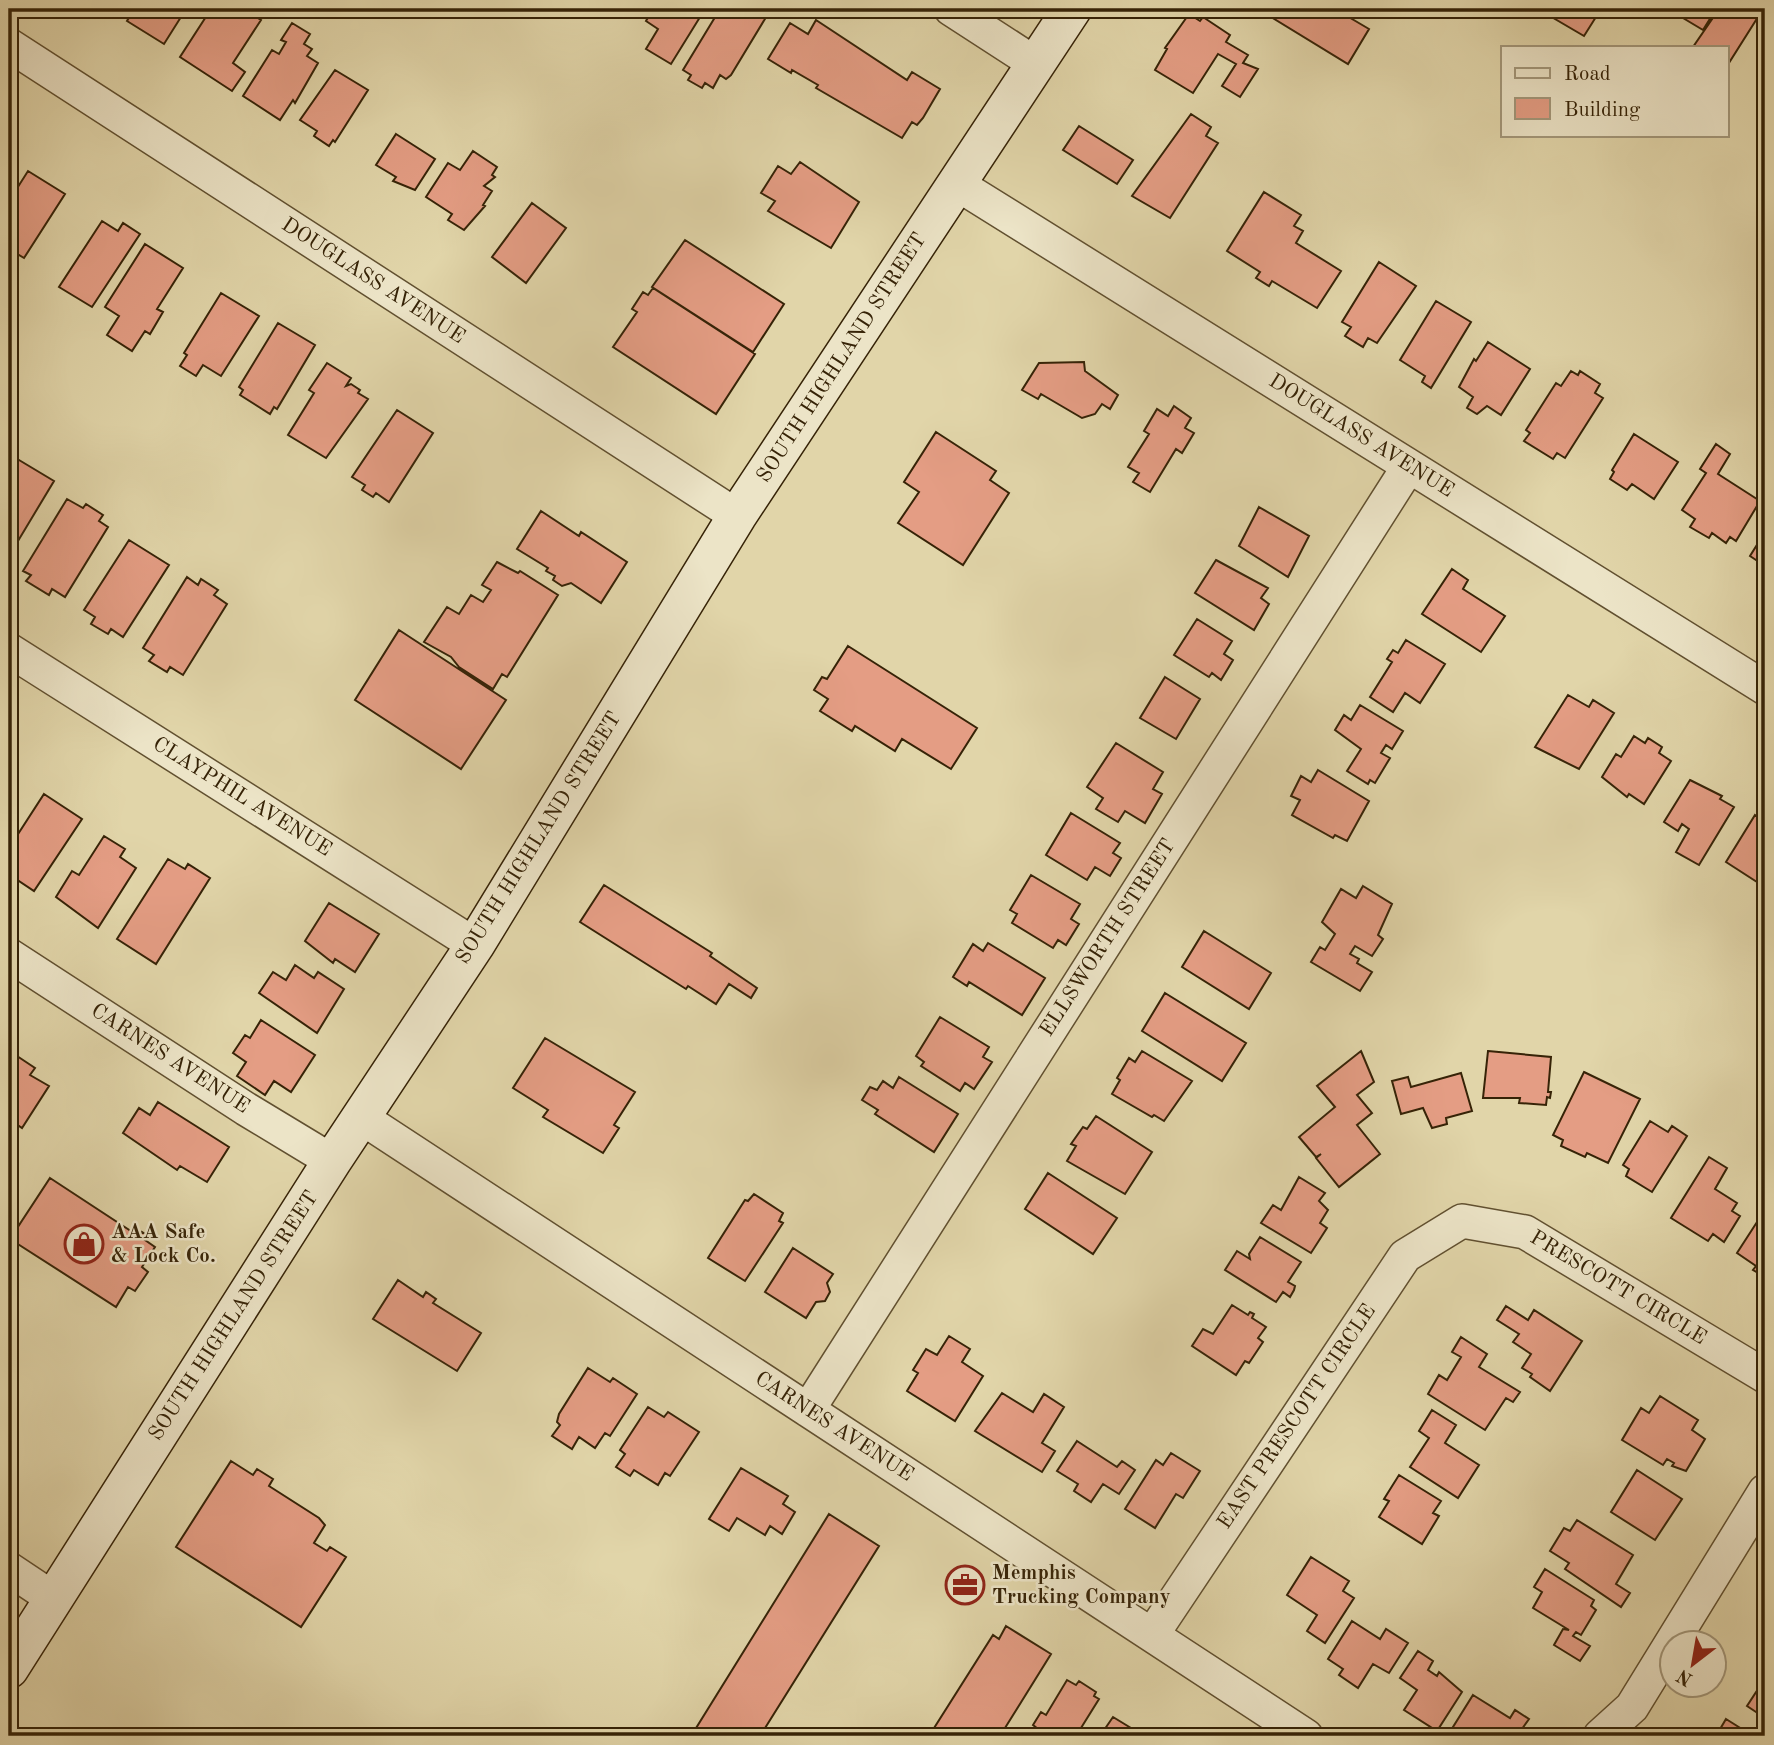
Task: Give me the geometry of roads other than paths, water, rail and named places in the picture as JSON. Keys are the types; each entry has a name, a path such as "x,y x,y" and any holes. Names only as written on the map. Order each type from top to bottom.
{"main road":[{"name":"SOUTH HIGHLAND STREET","path":"9,1669 332,1161 475,945 737,516 1072,9"}],"street":[{"path":"951,9 1036,64"},
{"name":"DOUGLASS AVENUE","path":"9,45 737,516"},
{"name":"DOUGLASS AVENUE","path":"957,184 1765,688"},
{"name":"ELLSWORTH STREET","path":"808,1410 1409,466"},
{"name":"CLAYPHIL AVENUE","path":"9,650 475,945"},
{"name":"CARNES AVENUE","path":"9,955 246,1109 332,1161"},
{"name":"CARNES AVENUE","path":"362,1118 1306,1736"},
{"name":"PRESCOTT CIRCLE","path":"1462,1221 1525,1232 1765,1376"},
{"name":"EAST PRESCOTT CIRCLE","path":"1152,1635 1405,1256 1462,1221"},
{"path":"1600,1736 1632,1707 1765,1491"},
{"path":"9,1569 54,1598"}],"place":[{"name":"AAA Safe & Lock Co.","path":"84,1244"},
{"name":"Memphis Trucking Company","path":"965,1585"}]}
